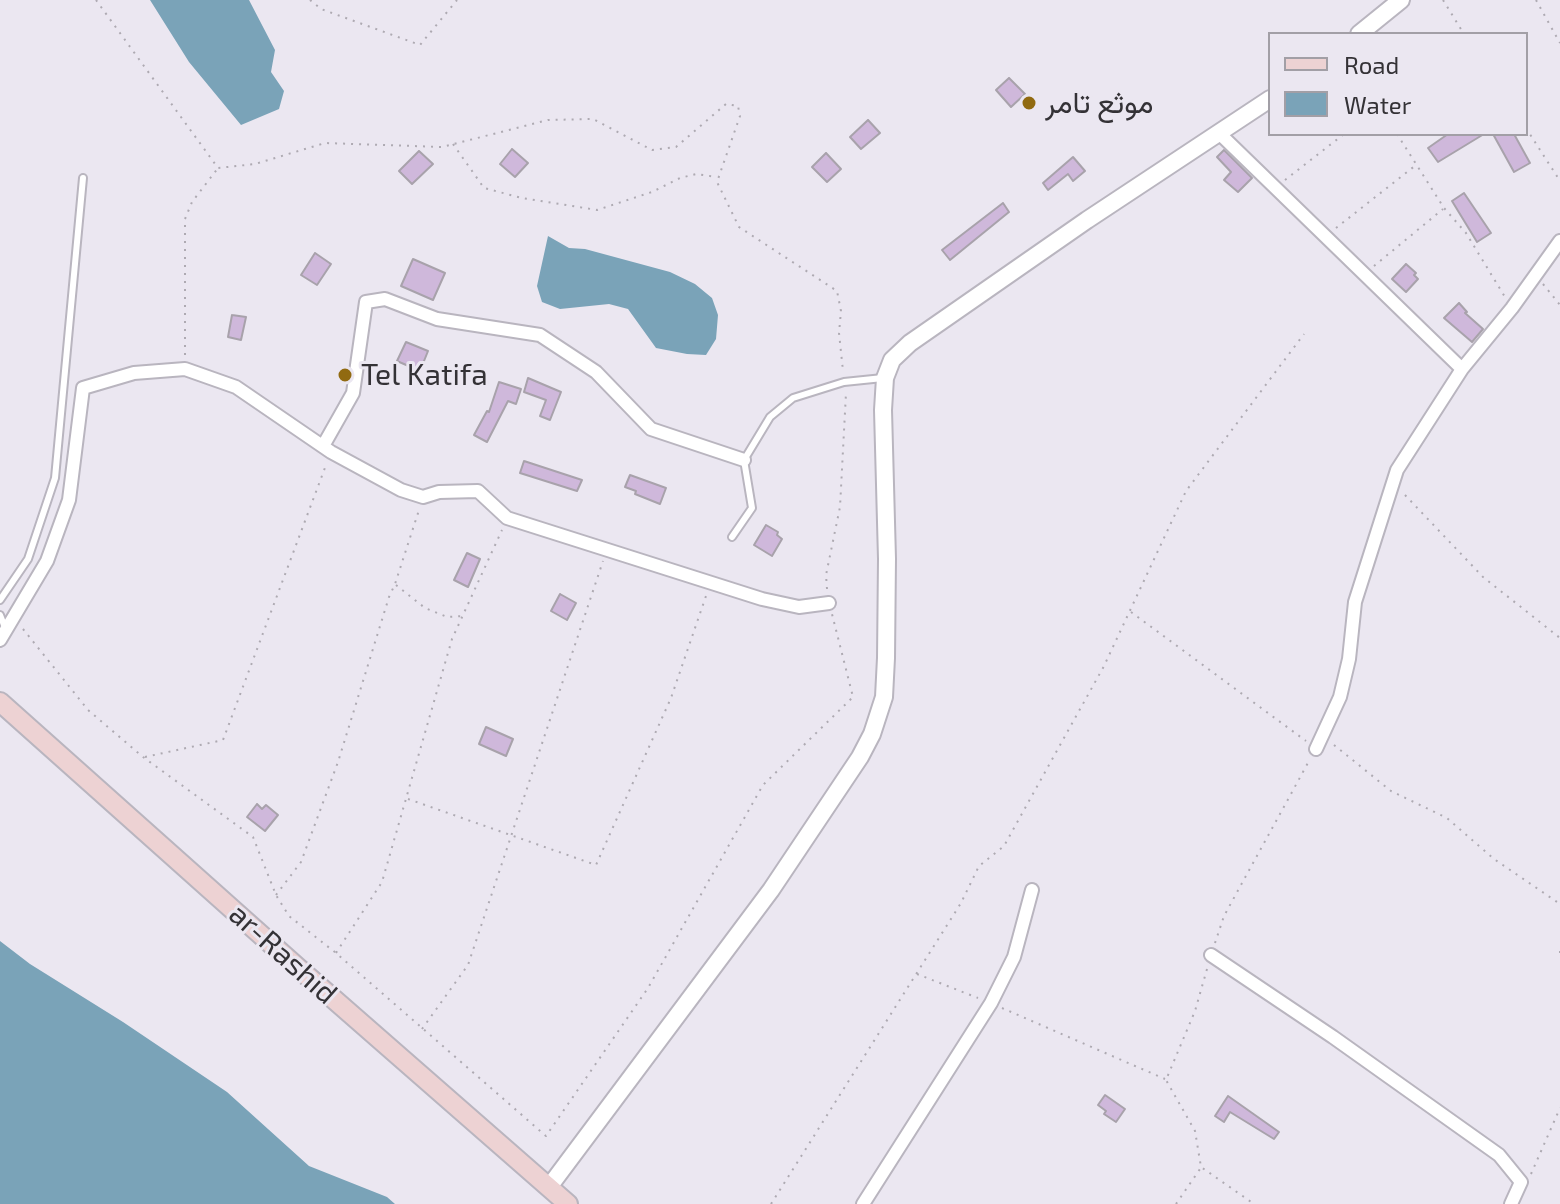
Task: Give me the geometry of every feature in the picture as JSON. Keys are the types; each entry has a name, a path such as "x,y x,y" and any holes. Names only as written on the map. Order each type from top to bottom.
{"main road":[{"name":"ar-Rashid","path":"0,702 568,1204"}],"street":[{"path":"1361,32 1401,0"},
{"path":"549,1187 773,886 860,757 872,734 884,697 885,378 892,360 910,343 1087,220 1268,100"},
{"path":"1220,134 1462,369"},
{"path":"1316,749 1340,697 1361,578 1397,470 1462,369 1512,308 1560,241"},
{"path":"327,449 353,393 366,302 385,299 437,319 540,335 596,372 651,429 744,460"},
{"path":"3,635 47,561 69,500 83,388 134,373 185,369 236,387 327,449 401,490 423,497 439,492 478,491 507,518 762,599 799,607 829,603"},
{"path":"863,1204 991,1003 1014,957 1032,890"},
{"path":"1211,955 1499,1155 1521,1182 1511,1204"}],"lane":[{"path":"0,600 28,559 55,478 83,178"},
{"path":"732,537 752,508 744,460 770,417 793,398 844,382 885,378"},
{"path":"0,615 3,635"}],"path":[{"path":"96,0 218,168"},
{"path":"310,0 321,9 420,45 457,0"},
{"path":"1443,0 1463,32"},
{"path":"1536,0 1560,43"},
{"path":"15,619 88,710 143,757 253,837 276,895 289,916 336,953 546,1136 648,988 763,785 853,697 829,603 826,575 840,507 846,394 839,333 841,311 837,291 739,227 717,182 740,116 738,106 726,104 676,147 652,150 593,119 548,120 442,147 325,143 255,164 218,168 192,202 185,219 185,369"},
{"path":"1528,131 1560,181"},
{"path":"1275,188 1341,136"},
{"path":"1398,136 1444,208 1466,233 1512,308"},
{"path":"453,144 484,188 522,198 597,210 652,192 680,178 696,174 718,177"},
{"path":"1326,236 1416,165"},
{"path":"1364,275 1444,208"},
{"path":"1535,274 1560,305"},
{"path":"771,1204 961,903 979,866 1004,846 1104,666 1186,491 1304,334"},
{"path":"143,757 223,740 327,449"},
{"path":"1393,483 1483,577 1560,638"},
{"path":"276,895 301,862 338,762 423,497"},
{"path":"336,953 382,882 452,639 507,518"},
{"path":"422,1029 468,965 593,584 608,549"},
{"path":"408,799 596,865 671,698 711,582"},
{"path":"395,584 425,608 447,617 465,615"},
{"path":"1130,611 1316,749 1224,916 1195,1011 1166,1080"},
{"path":"1323,737 1391,791 1447,818 1494,859 1560,904"},
{"path":"916,974 991,1003 1166,1080 1195,1131 1201,1167 1176,1204"},
{"path":"1521,1182 1531,1174 1560,1108"},
{"path":"1201,1167 1254,1204"}],"water":[{"path":"150,0 249,0 275,50 271,72 284,91 279,109 241,125 189,62"},
{"path":"548,236 569,248 585,249 670,272 695,284 712,298 718,315 716,339 706,355 656,348 628,309 609,304 560,309 542,302 537,286"},
{"path":"0,941 30,964 227,1092 309,1166 387,1197 395,1204 0,1204"}],"building":[{"path":"1009,78 1025,94 1011,107 996,90"},
{"path":"868,120 880,133 861,149 850,137"},
{"path":"1445,136 1481,136 1438,162 1428,148"},
{"path":"1494,136 1515,136 1530,163 1514,172"},
{"path":"512,149 528,163 515,177 500,164"},
{"path":"1224,150 1252,178 1238,192 1224,180 1231,172 1217,157"},
{"path":"419,151 433,164 412,184 399,171"},
{"path":"826,153 841,169 827,182 812,167"},
{"path":"1073,157 1085,171 1073,181 1068,174 1048,190 1043,183"},
{"path":"1464,193 1491,233 1477,242 1452,201"},
{"path":"1003,203 1009,212 950,260 942,250"},
{"path":"315,253 331,264 317,285 301,275"},
{"path":"413,259 445,273 433,300 401,286"},
{"path":"1406,264 1418,279 1406,292 1392,279"},
{"path":"1459,303 1483,329 1472,342 1444,318"},
{"path":"232,315 246,317 241,340 228,337"},
{"path":"406,342 428,351 420,371 397,361"},
{"path":"528,378 561,392 550,420 540,416 546,400 524,392"},
{"path":"499,382 521,389 516,404 508,401 487,442 474,435 489,412"},
{"path":"524,461 582,480 577,491 520,473"},
{"path":"630,475 666,488 660,504 625,487"},
{"path":"766,525 778,532 782,539 772,556 754,545"},
{"path":"467,553 480,559 468,587 454,580"},
{"path":"560,594 576,603 567,620 551,611"},
{"path":"486,727 513,739 506,756 479,744"},
{"path":"257,804 262,809 266,805 278,815 265,831 247,817"},
{"path":"1105,1095 1125,1109 1116,1122 1104,1114 1106,1111 1098,1105"},
{"path":"1228,1096 1279,1132 1274,1139 1230,1112 1224,1122 1215,1116"}],"place":[{"name":"موثع تامر","path":"1029,103"},
{"name":"Tel Katifa","path":"345,375"}]}
